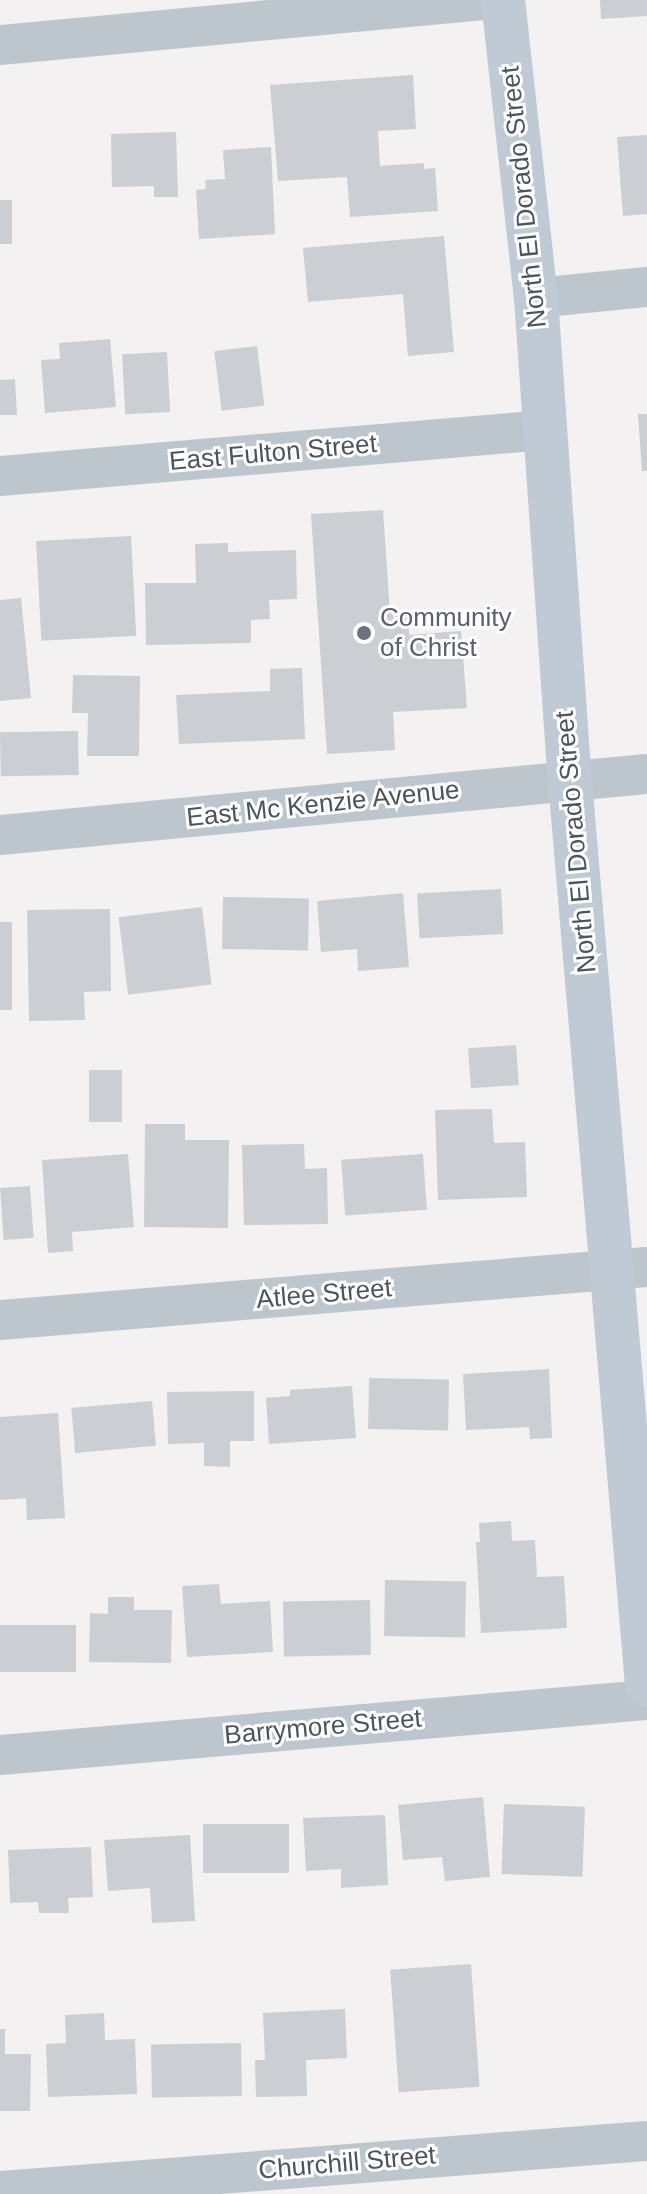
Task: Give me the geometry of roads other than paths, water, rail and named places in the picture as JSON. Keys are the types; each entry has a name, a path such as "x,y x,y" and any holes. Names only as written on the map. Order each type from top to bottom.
{"main road":[{"name":"North El Dorado Street","path":"503,0 536,298 570,781 630,1268 647,1685"}],"street":[{"path":"0,45 481,0"},
{"path":"536,298 647,287"},
{"name":"East Fulton Street","path":"0,476 545,430"},
{"name":"East Mc Kenzie Avenue","path":"0,835 647,774"},
{"name":"Atlee Street","path":"0,1320 630,1268"},
{"name":"Barrymore Street","path":"0,1755 647,1700"},
{"name":"Churchill Street","path":"0,2191 142,2187 647,2141"}],"place":[{"name":"Community of Christ","path":"364,633"}]}
